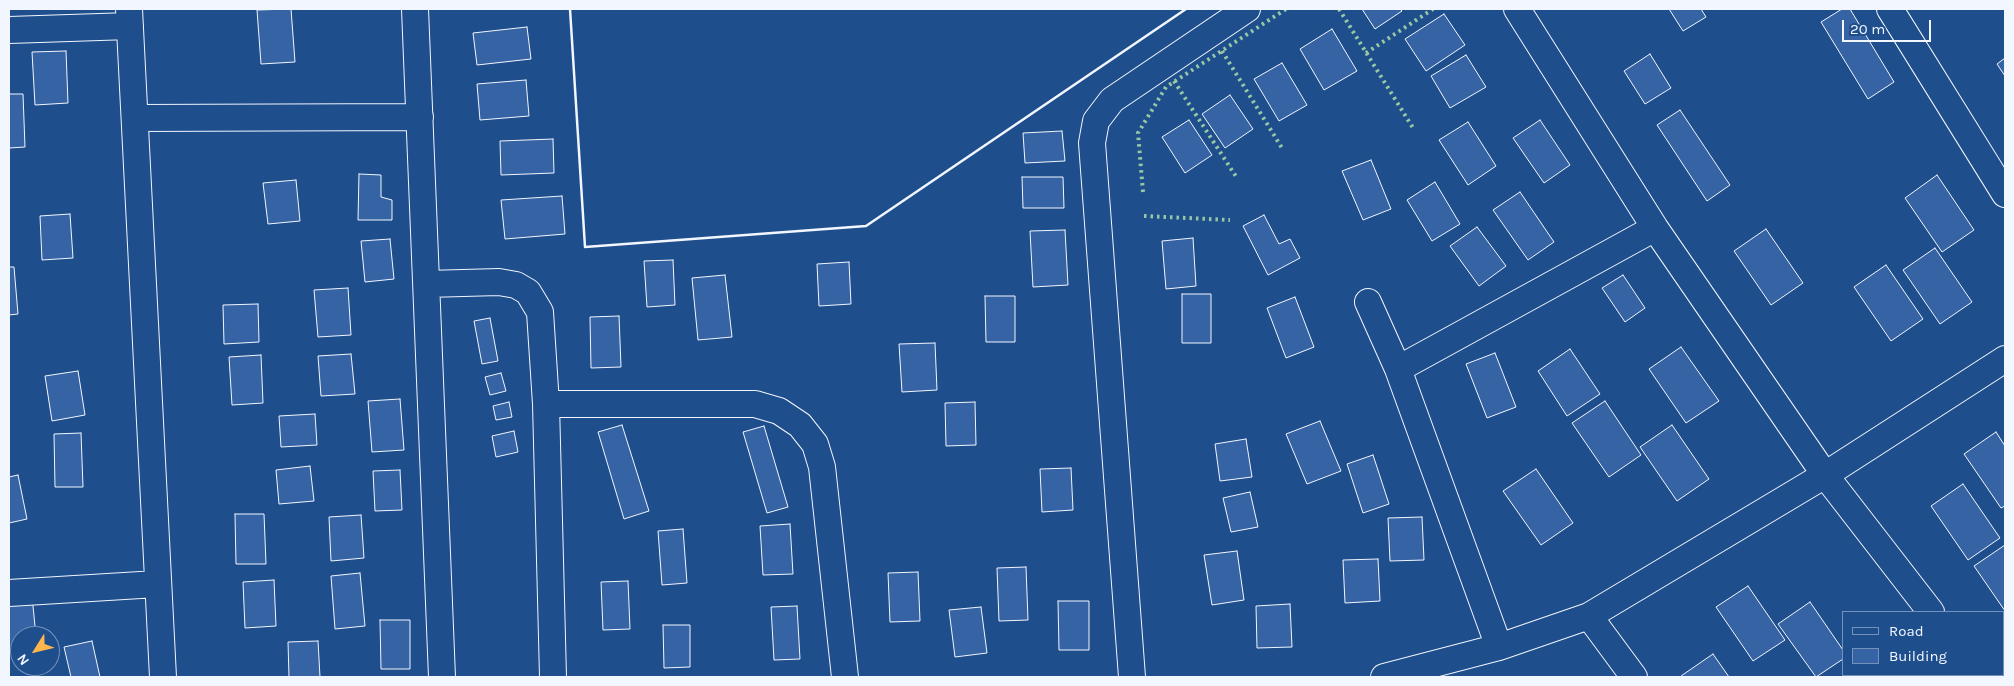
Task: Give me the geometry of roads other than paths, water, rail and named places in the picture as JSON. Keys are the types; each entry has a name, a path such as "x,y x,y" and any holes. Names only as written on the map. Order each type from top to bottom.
{"street":[{"path":"415,9 442,677"},
{"path":"1132,677 1093,180 1093,136 1096,121 1112,100 1247,9"},
{"path":"1517,9 1656,228 1825,476 1929,611"},
{"path":"1890,9 2005,194"},
{"path":"9,30 130,17 163,677"},
{"path":"136,118 420,117"},
{"path":"1398,369 1656,228"},
{"path":"427,284 500,282 516,285 528,292 540,312 546,404 553,677"},
{"path":"1368,302 1398,369 1499,647"},
{"path":"1395,676 1499,647 1590,616 1825,476 2005,359"},
{"path":"546,404 756,404 779,411 800,425 815,444 822,467 845,677"},
{"path":"9,593 157,584"},
{"path":"1590,616 1634,677"}]}
